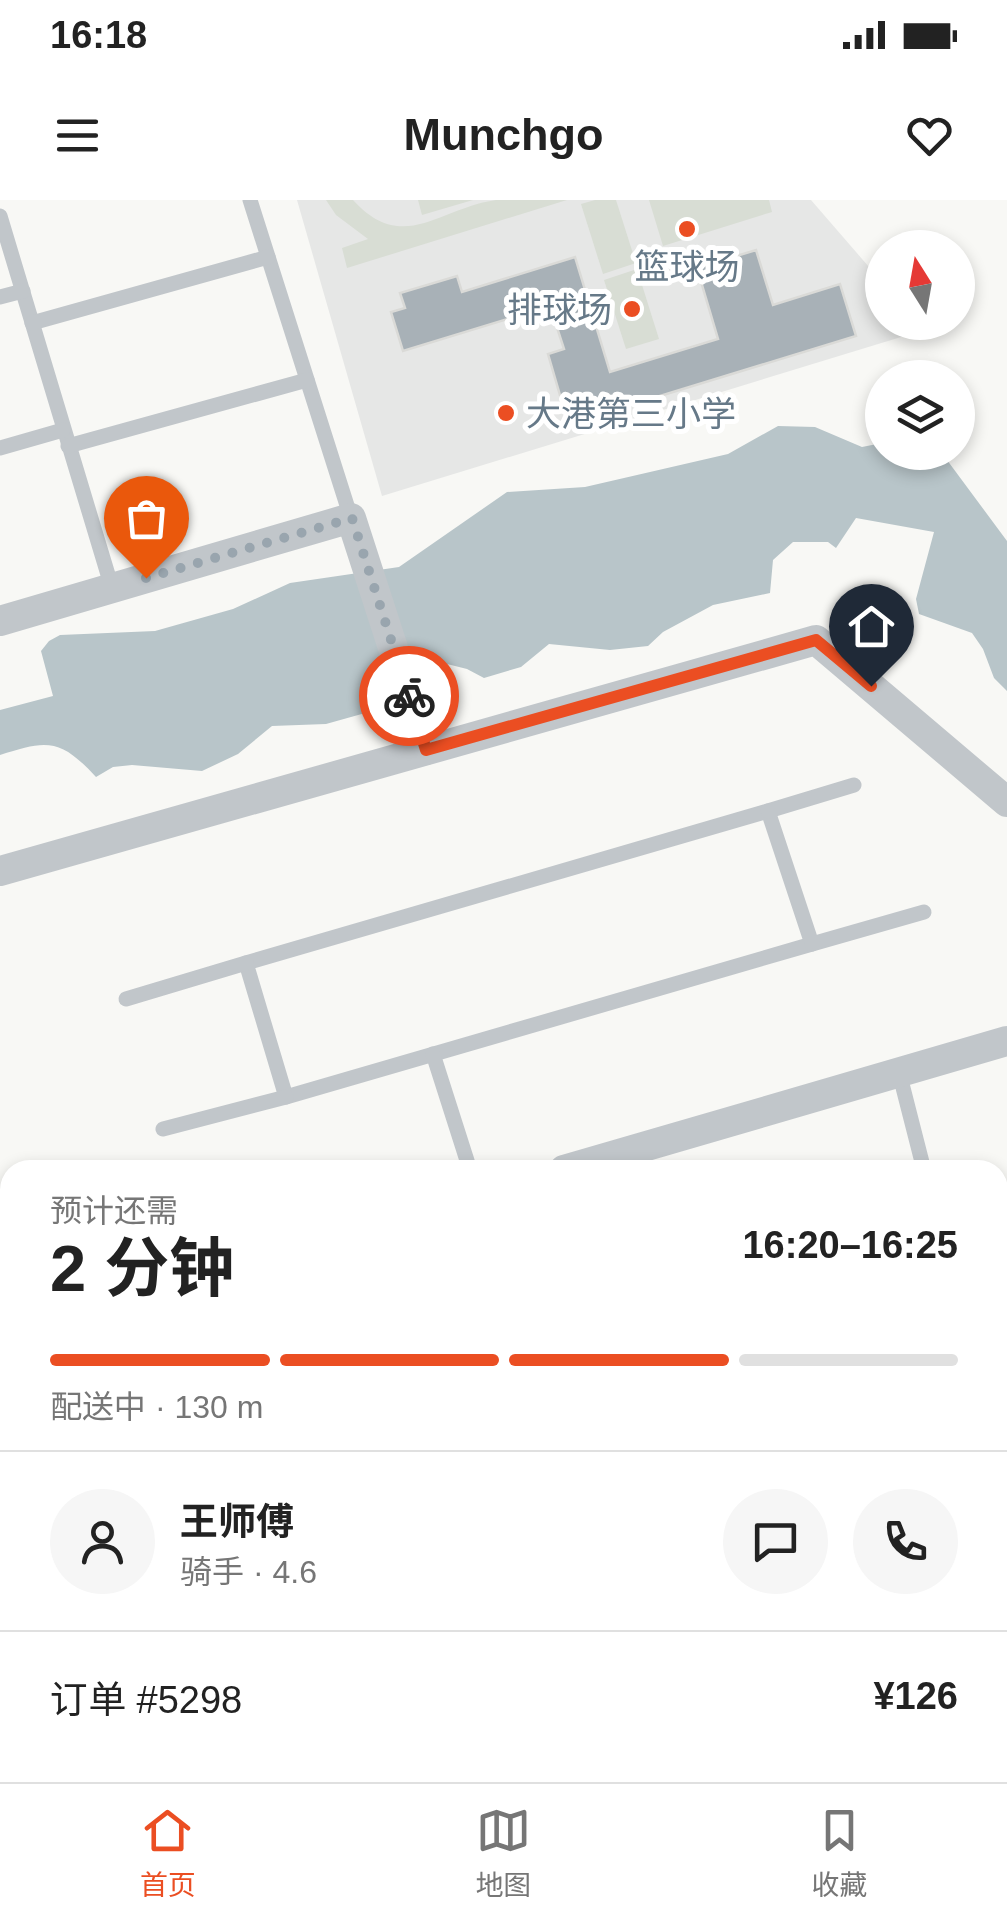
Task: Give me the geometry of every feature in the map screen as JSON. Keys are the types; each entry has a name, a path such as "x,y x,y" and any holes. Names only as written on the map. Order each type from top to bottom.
{"street":[{"path":"0,621 352,518 426,750"},
{"path":"0,871 816,640 1007,802"},
{"path":"602,1160 1007,1041"}],"lane":[{"path":"250,200 352,518"},
{"path":"0,216 112,588"},
{"path":"32,323 268,257"},
{"path":"0,297 23,291"},
{"path":"0,448 66,438 307,380"},
{"path":"126,998 854,785"},
{"path":"768,811 812,944"},
{"path":"163,1129 924,912"},
{"path":"246,963 286,1096"},
{"path":"433,1054 467,1160"},
{"path":"898,1072 921,1160"}],"shaded area":[{"name":"大港第三小学","path":"297,200 811,200 865,262 865,340 891,340 382,496"},
{"path":"326,200 353,200 371,216 405,226 496,200 567,200 347,268 342,248 368,239 336,215"},
{"path":"418,200 473,200 422,215"},
{"name":"排球场","path":"616,200 636,263 603,274 581,204"},
{"name":"篮球场","path":"649,200 769,200 772,212 663,246"},
{"name":"排球场","path":"637,269 659,339 626,349 604,280"},
{"path":"778,426 815,427 865,446 865,470 954,470 1007,541 1007,691 994,678 972,633 919,614 916,599 934,532 856,518 836,548 828,542 793,542 773,560 770,593 713,605 663,632 648,646 610,650 549,644 521,667 484,678 443,663 376,710 326,724 272,726 238,754 202,771 132,765 113,767 96,777 73,755 53,746 30,746 0,755 0,710 53,696 41,651 60,635 155,631 233,609 290,583 399,567 507,492 585,487 728,454"}],"building":[{"path":"756,250 773,305 840,284 856,336 585,419 580,404 564,409 548,354 564,349 550,306 403,351 391,312 405,308 400,293 457,276 462,292 575,257 610,372 718,339 697,268"}],"way so far":[{"path":"146,578 352,518 409,696"}],"place":[{"name":"篮球场","path":"687,229"},
{"name":"排球场","path":"632,309"},
{"name":"大港第三小学","path":"506,413"}],"route":[{"path":"409,696 426,750 816,640 871,686"}]}
